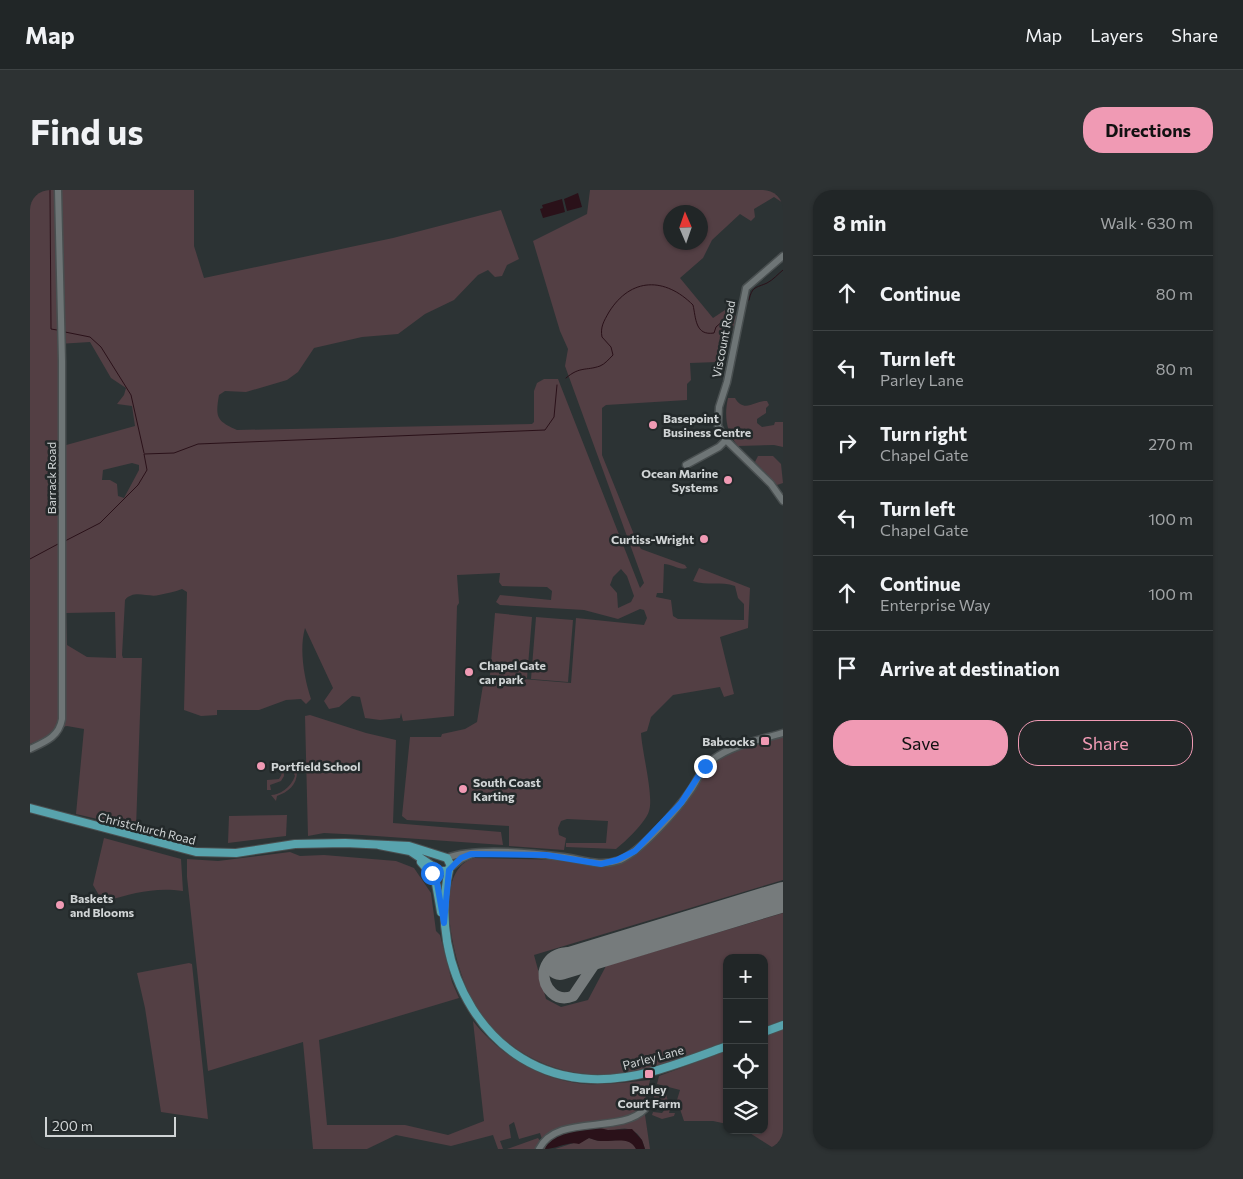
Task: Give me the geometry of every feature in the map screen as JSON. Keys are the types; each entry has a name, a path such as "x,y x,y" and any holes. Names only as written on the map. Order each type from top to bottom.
{"main road":[{"name":"Christchurch Road","path":"30,808 196,852 236,853 318,842 409,846 444,858"},
{"path":"369,844 405,852 427,866 437,883 444,923"},
{"name":"Christchurch Road","path":"379,845 410,851 438,869"},
{"path":"444,858 450,862 449,869 443,872 438,869 437,862 444,858"},
{"name":"Parley Lane","path":"438,869 444,910"},
{"name":"Parley Lane","path":"449,869 444,923 455,974 475,1015 500,1043 532,1064 573,1077 622,1078 654,1071 723,1047"},
{"path":"768,1031 783,1025"}],"street":[{"name":"Barrack Road","path":"30,749 49,740 56,734 62,719 62,361 58,190"},
{"name":"Viscount Road","path":"726,440 720,431 718,415 741,320 743,295 746,288 783,256"},
{"path":"686,465 719,447 726,440 771,484 783,501"},
{"path":"444,858 464,852 546,855 590,863 610,863 635,851 681,803 701,771 711,761 732,748 783,733"},
{"path":"449,869 461,858 475,853"},
{"path":"539,1149 544,1142 564,1130 630,1118 646,1109"}],"shaded area":[{"path":"30,190 194,190 194,246 204,278 393,238 501,210 519,259 507,265 502,276 495,277 488,270 478,275 454,300 425,314 398,334 362,337 314,348 298,372 287,380 246,392 225,391 219,395 217,409 219,418 225,424 237,430 532,424 534,422 534,391 537,383 544,379 558,379 640,588 644,583 565,366 568,349 560,331 533,241 587,214 590,190 783,190 783,203 774,197 754,209 755,217 751,221 740,214 712,240 708,248 708,205 663,205 663,250 707,250 703,258 680,278 713,318 728,308 737,318 718,362 690,363 691,380 687,384 687,400 606,405 602,408 602,455 637,542 641,549 685,565 687,568 682,569 664,564 663,593 657,593 656,597 671,600 673,616 678,619 744,620 744,604 738,598 735,586 693,581 699,568 750,588 748,628 720,637 734,694 724,697 720,687 673,695 651,717 647,731 641,733 649,785 649,811 640,826 616,849 566,847 566,843 606,843 608,821 567,819 561,821 558,828 559,835 566,838 564,850 509,846 509,826 407,820 402,816 410,737 441,737 442,734 465,729 477,722 484,679 487,676 571,683 576,618 644,625 647,618 644,610 640,609 618,619 584,610 500,605 496,602 500,595 551,600 552,591 547,587 502,586 499,582 500,573 457,575 459,603 457,606 454,716 403,721 401,713 400,718 380,720 365,718 360,697 352,696 339,707 329,709 324,701 333,688 305,628 302,645 303,663 311,699 306,704 301,699 286,700 259,710 217,710 217,715 201,716 184,710 187,592 182,589 155,596 137,594 125,600 122,655 123,658 142,658 136,828 76,814 84,729 67,726 57,728 52,735 30,744","holes":["90,342 111,378 126,388 124,395 117,404 132,406 135,426 59,447 58,344","132,463 139,465 139,470 124,498 118,496 117,484 110,480 102,480 103,470","621,569 627,576 634,596 631,602 618,608 617,593 610,585 613,577","115,612 116,658 87,657 67,645 66,613"]},
{"path":"578,193 582,207 567,211 564,199"},
{"path":"562,199 565,212 543,218 540,209 543,208 542,205"},
{"path":"728,398 735,398 739,403 746,406 767,401 769,405 766,408 766,413 757,419 757,423 762,427 774,425 775,422 783,422 783,447 774,445 738,446 727,424"},
{"path":"758,456 773,456 781,464 783,483 777,485 755,462"},
{"path":"495,613 532,617 527,678 490,675"},
{"path":"536,617 573,620 568,682 531,679"},
{"path":"310,715 366,733 396,740 393,823 501,832 503,845 324,833 308,836 305,716"},
{"path":"783,736 783,880 534,955 546,999 561,1007 588,1000 606,966 783,913 783,1020 768,1026 768,954 723,954 723,1042 676,1060 623,1073 587,1074 571,1072 556,1068 526,1055 500,1036 479,1012 471,998 456,954 449,905 452,884 460,867 474,858 562,860 590,865 630,858 689,798 705,771 716,761 737,750"},
{"path":"278,764 283,766 284,776 281,781 270,785 271,790 267,790 267,780 279,779 281,776 282,772"},
{"path":"293,771 297,772 294,784 277,796 276,801 271,795 278,794 288,787 295,776"},
{"path":"287,815 286,836 228,843 229,816"},
{"path":"104,838 181,859 183,891 163,890 144,892 106,901 100,897 93,885"},
{"path":"290,852 300,856 324,855 396,861 414,868 431,893 436,931 440,935 452,982 459,998 319,1040 327,1125 405,1125 448,1135 484,1121 473,1021 496,1045 509,1055 537,1072 553,1078 585,1084 650,1080 646,1097 641,1107 627,1117 542,1139 540,1133 519,1139 514,1122 509,1125 511,1138 500,1141 503,1149 498,1149 493,1135 451,1146 396,1135 367,1149 313,1149 303,1042 208,1071 187,877 187,859 218,861"},
{"path":"192,964 208,1119 161,1112 145,1008 137,973"},
{"path":"783,1029 783,1149 775,1149 751,1134 768,1134 768,1035"},
{"path":"723,1052 723,1123 713,1121 684,1121 677,1100 680,1090 657,1084 659,1076"},
{"path":"655,1092 666,1094 668,1101 653,1101"},
{"path":"666,1108 670,1109 669,1113 675,1113 674,1116 662,1119 652,1115 653,1112 662,1113"},
{"path":"641,1114 645,1115 650,1149 645,1149 641,1139 632,1130 583,1130 565,1133"},
{"path":"596,1127 608,1130 632,1129 642,1140 645,1149 636,1149 630,1142 621,1140 600,1141 589,1138 579,1144 575,1143 545,1149 553,1138 574,1130"},
{"path":"538,1138 540,1141 536,1149 507,1149"},
{"path":"554,1138 545,1149 541,1149 548,1141"},
{"path":"589,1138 600,1141 621,1140 630,1142 636,1149 555,1149"}],"waterway":[{"path":"50,190 51,329 57,330"},
{"path":"749,300 753,290 769,282 783,270"},
{"path":"566,378 579,370 602,365 613,355 611,347 602,337 603,324 609,312 618,301 627,292 638,287 660,286 671,289 682,296 693,305 696,320 703,332 714,333 716,327 731,314"},
{"path":"65,332 90,337 101,347 131,395 144,453"},
{"path":"65,541 100,523 138,485 147,470 144,454 174,453 198,444 545,430 554,417 557,385"},
{"path":"30,559 58,544"}],"taxiway":[{"path":"601,953 567,952 552,957 547,963 544,972 548,988 556,996 567,998 573,996 600,956 607,951"}],"runway":[{"path":"560,965 783,897"}],"place":[{"name":"Basepoint Business Centre","path":"653,425"},
{"name":"Ocean Marine Systems","path":"728,480"},
{"name":"Curtiss-Wright","path":"704,539"},
{"name":"Chapel Gate car park","path":"469,672"},
{"name":"Babcocks","path":"765,741"},
{"name":"Portfield School","path":"261,766"},
{"name":"South Coast Karting","path":"463,789"},
{"name":"Baskets and Blooms","path":"60,905"},
{"name":"Parley Court Farm","path":"649,1074"}],"route":[{"path":"432,873 437,883 444,923 446,884 449,870 461,858 471,854 546,855 601,864 624,858 635,851 681,803 692,789 705,766"}]}
